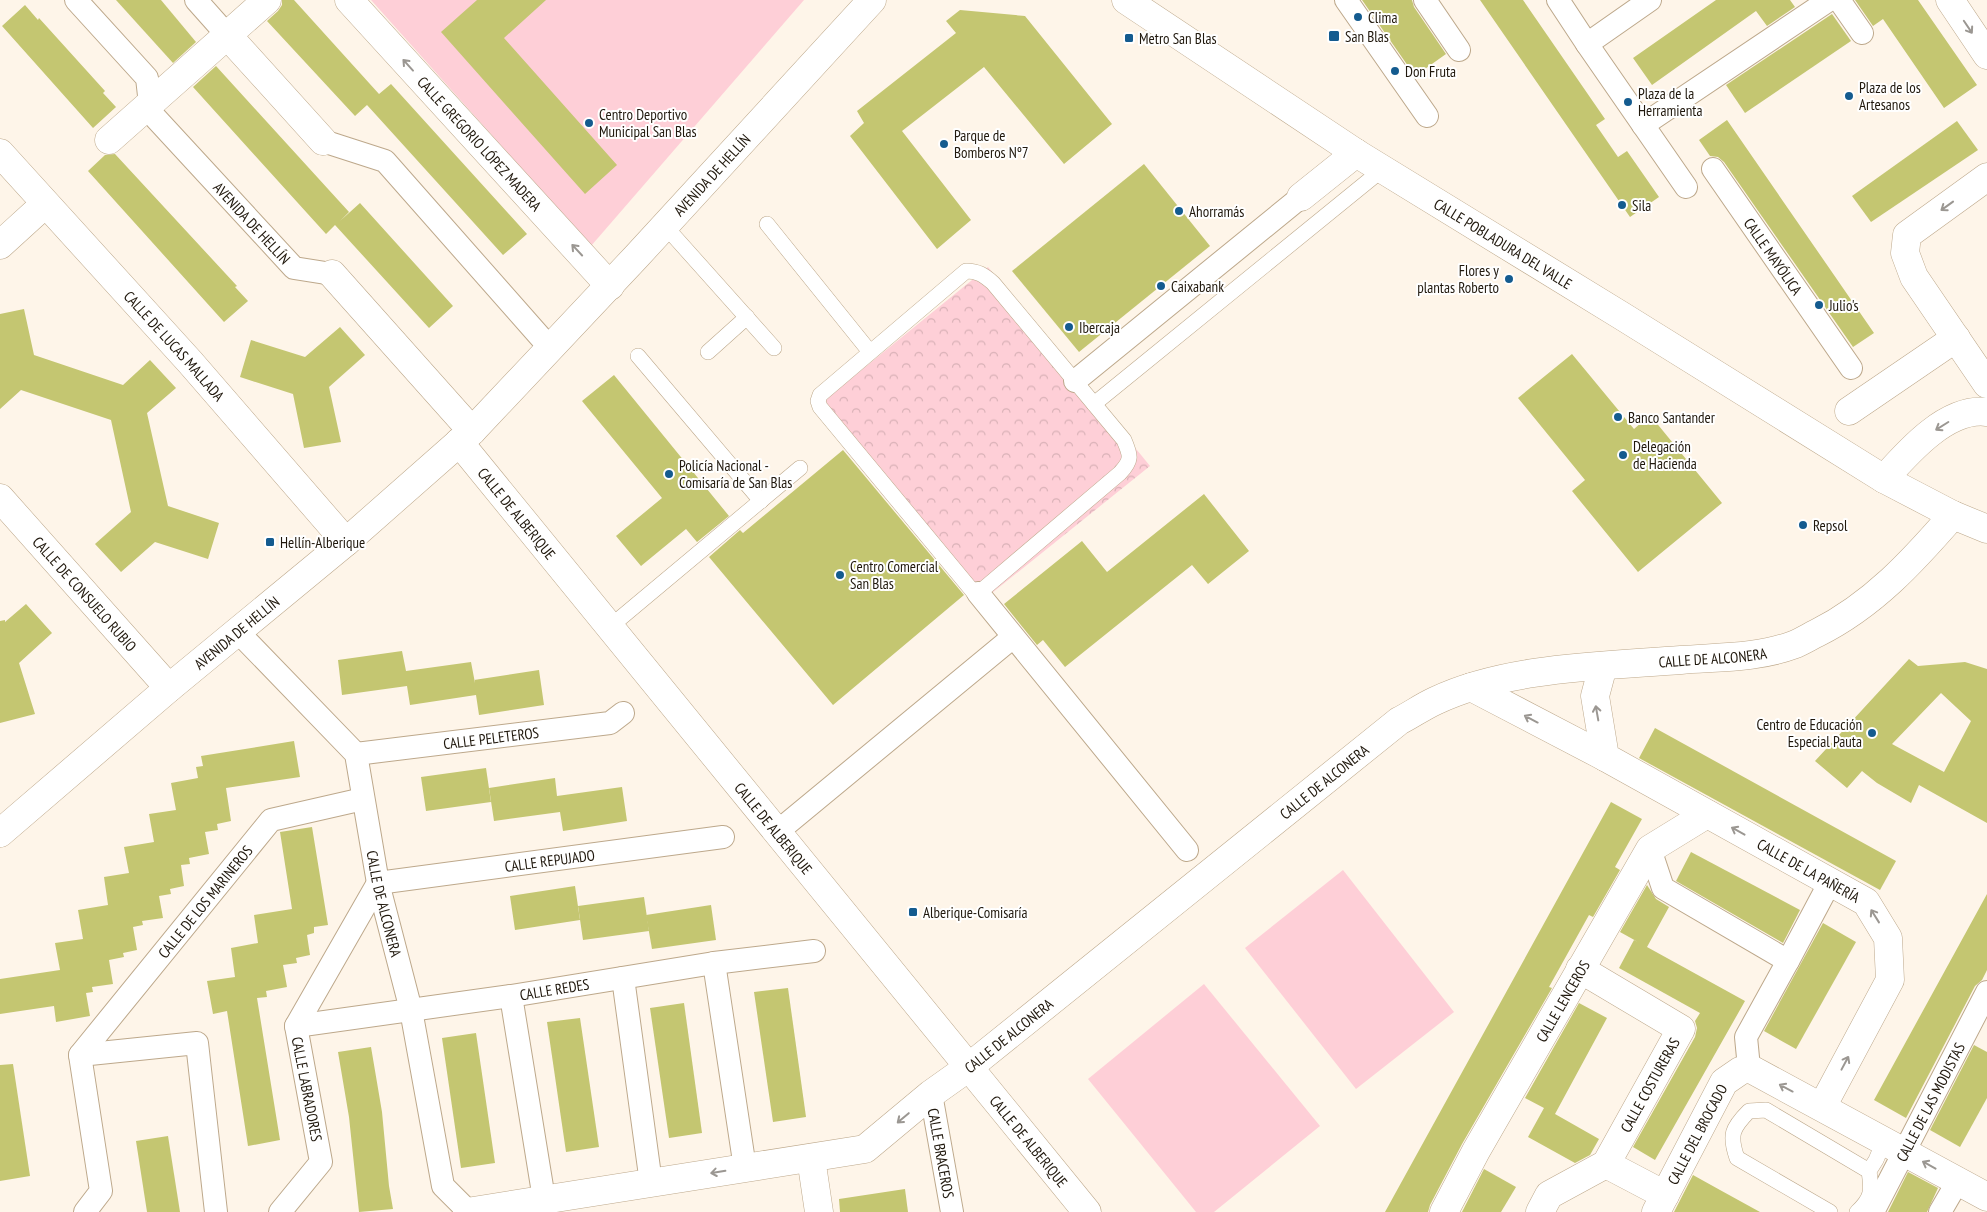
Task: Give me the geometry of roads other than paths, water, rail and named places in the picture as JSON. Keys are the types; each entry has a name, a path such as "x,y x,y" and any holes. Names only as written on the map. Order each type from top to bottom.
{"street":[{"path":"76,0 147,78 150,103"},
{"path":"196,0 324,141 385,162 550,348"},
{"path":"109,140 267,0"},
{"name":"CALLE GREGORIO LÓPEZ MADERA","path":"349,0 610,286"},
{"name":"AVENIDA DE HELLÍN","path":"0,833 169,688 346,542 465,437 610,286 872,0"},
{"name":"CALLE POBLADURA DEL VALLE","path":"1126,0 1356,153 1884,479 1954,515 1987,529"},
{"path":"1346,0 1426,116"},
{"path":"1425,0 1459,50"},
{"path":"1558,0 1686,187"},
{"path":"1587,44 1650,0"},
{"path":"1643,125 1829,0"},
{"path":"1839,0 1862,34"},
{"path":"1950,0 1987,55"},
{"name":"AVENIDA DE HELLÍN","path":"150,103 151,113 294,268 332,274 465,437"},
{"name":"CALLE DE LUCAS MALLADA","path":"0,153 190,362 346,542"},
{"path":"1075,381 1356,153"},
{"name":"CALLE MAYÓLICA","path":"1712,169 1851,368"},
{"path":"1987,177 1907,235 1905,253 1914,277 1987,384"},
{"path":"0,245 45,204"},
{"path":"1849,411 1956,338"},
{"path":"1884,479 1914,445 1945,423 1976,411 1987,412"},
{"name":"CALLE DE ALBERIQUE","path":"465,437 611,626 1087,1212"},
{"name":"CALLE DE CONSUELO RUBIO","path":"0,498 169,688"},
{"name":"CALLE DE ALCONERA","path":"356,754 378,882 410,1010 443,1186 467,1212 865,1149 931,1094 969,1066 1399,721 1435,701 1471,688 1520,675 1603,666 1747,655 1794,645 1865,605 1894,580 1954,515"},
{"path":"978,593 1187,850"},
{"path":"238,632 356,754"},
{"path":"777,832 1012,637"},
{"path":"1603,666 1594,696 1605,757"},
{"name":"CALLE DE LA PAÑERÍA","path":"1471,688 1605,757 1866,902 1888,938 1890,980 1822,1106"},
{"name":"CALLE PELETEROS","path":"356,754 610,723 623,713"},
{"name":"CALLE DE LOS MARINEROS","path":"80,1055 271,820 363,799"},
{"name":"CALLE LENCEROS","path":"1444,1212 1476,1151 1650,849 1708,814"},
{"name":"CALLE REPUJADO","path":"378,882 723,837"},
{"path":"1650,849 1663,888 1788,961"},
{"name":"CALLE LABRADORES","path":"280,1212 321,1162 296,1026 378,882"},
{"path":"1830,882 1746,1037 1749,1068 1894,1146 1978,1187"},
{"name":"CALLE REDES","path":"296,1026 511,996 714,963 814,951"},
{"path":"714,963 745,1168"},
{"name":"CALLE COSTURERAS","path":"1580,969 1681,1029 1606,1164"},
{"path":"623,978 651,1183"},
{"name":"CALLE DE LAS MODISTAS","path":"1872,1212 1894,1146 1987,992"},
{"path":"511,996 544,1199"},
{"path":"85,1212 101,1191 80,1055 197,1043 216,1212"},
{"name":"CALLE DEL BROCADO","path":"1660,1204 1724,1082 1740,1070 1749,1068"},
{"name":"CALLE BRACEROS","path":"931,1094 952,1212"},
{"path":"811,1158 818,1212"},
{"path":"1540,1212 1549,1194 1606,1164 1660,1204"},
{"path":"1940,1212 1978,1187"}],"lane":[{"path":"1094,404 1382,169"},
{"path":"767,224 870,352"},
{"path":"665,226 774,348"},
{"path":"966,271 976,272 985,276 993,283 1094,404 1124,440 1130,453 1129,463 978,593 973,592 820,407 818,401 820,395 966,271"},
{"path":"708,352 746,317"},
{"path":"638,356 760,501"},
{"path":"611,626 800,468"},
{"path":"1830,1212 1737,1158 1732,1142 1736,1124 1749,1111 1766,1110 1869,1171"},
{"path":"1856,1212 1867,1203 1871,1188 1869,1171 1876,1160 1894,1146"}],"place":[{"name":"Clima","path":"1358,17"},
{"name":"San Blas","path":"1334,36"},
{"name":"Metro San Blas","path":"1129,38"},
{"name":"Don Fruta","path":"1395,71"},
{"name":"Plaza de los Artesanos","path":"1849,96"},
{"name":"Plaza de la Herramienta","path":"1628,102"},
{"name":"Centro Deportivo Municipal San Blas","path":"589,123"},
{"name":"Parque de Bomberos Nº7","path":"944,144"},
{"name":"Sila","path":"1622,205"},
{"name":"Ahorramás","path":"1179,211"},
{"name":"Flores y plantas Roberto","path":"1509,279"},
{"name":"Caixabank","path":"1161,286"},
{"name":"Julio's","path":"1819,305"},
{"name":"Ibercaja","path":"1069,327"},
{"name":"Banco Santander","path":"1618,417"},
{"name":"Delegación de Hacienda","path":"1623,455"},
{"name":"Policía Nacional - Comisaría de San Blas","path":"669,474"},
{"name":"Repsol","path":"1803,525"},
{"name":"Hellín-Alberique","path":"270,542"},
{"name":"Centro Comercial San Blas","path":"840,575"},
{"name":"Centro de Educación Especial Pauta","path":"1872,733"},
{"name":"Alberique-Comisaría","path":"913,912"}]}
